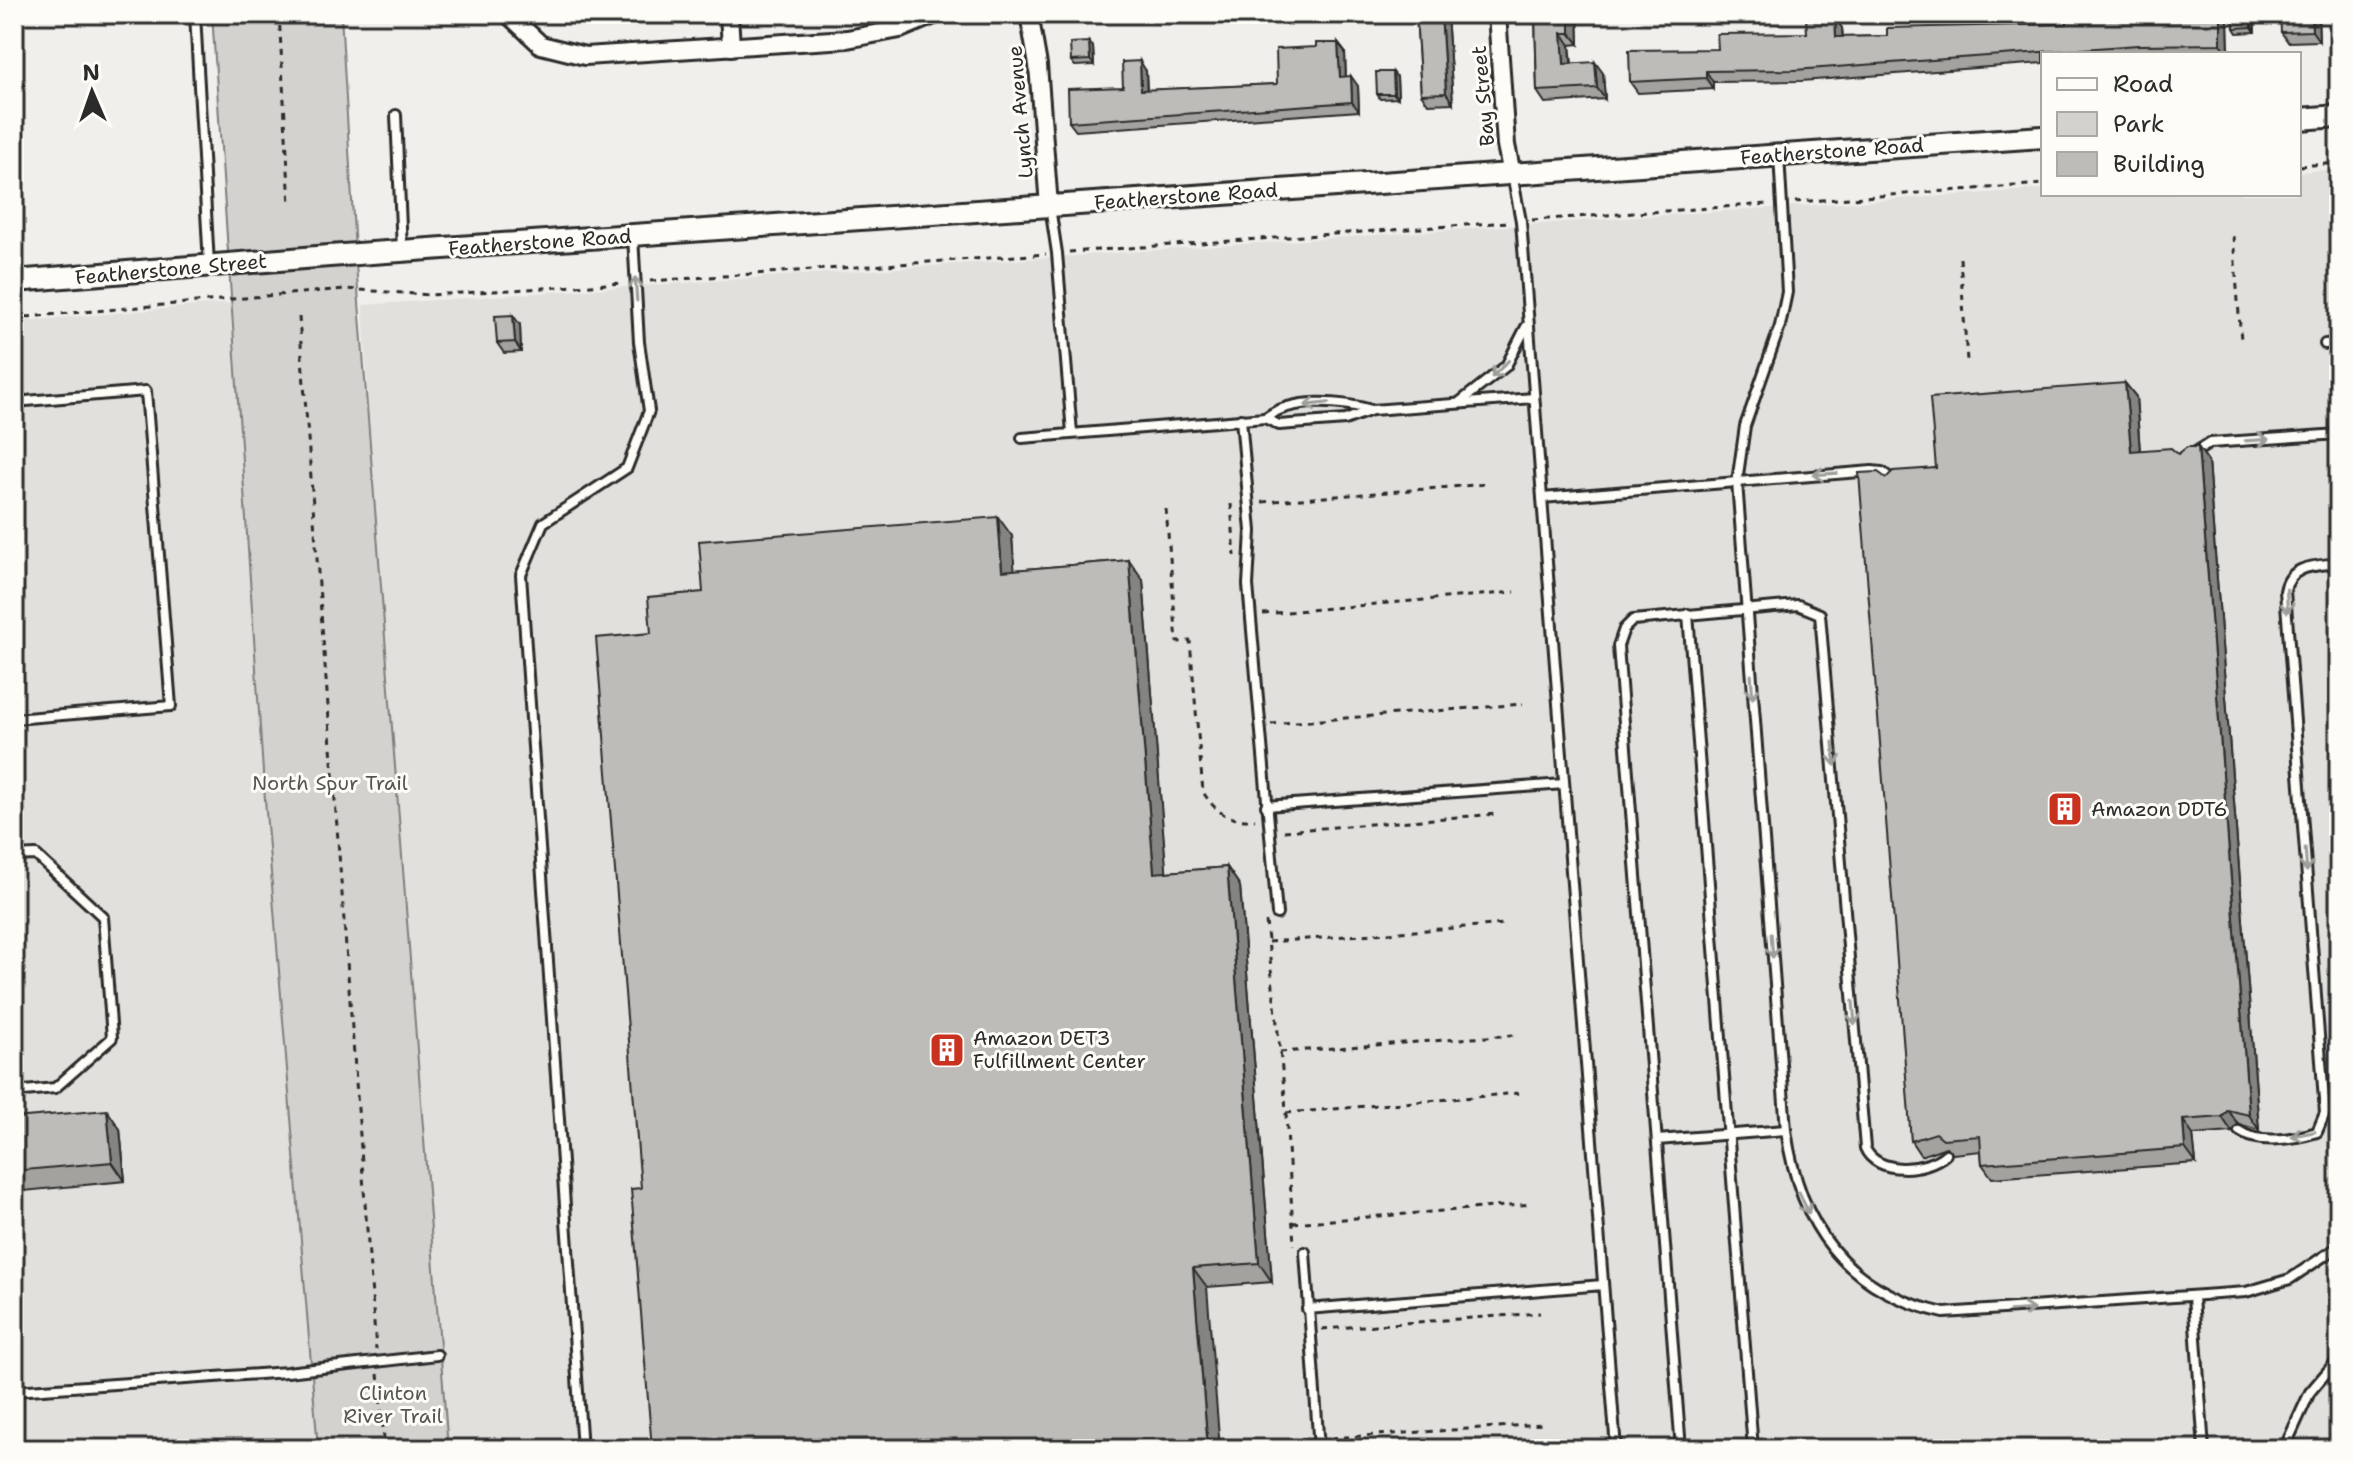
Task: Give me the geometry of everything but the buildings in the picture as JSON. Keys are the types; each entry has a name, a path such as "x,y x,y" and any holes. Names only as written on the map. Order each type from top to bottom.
{"street":[{"path":"508,14 526,34 558,52 585,56 865,37 900,29 936,14"},
{"path":"729,14 731,47"},
{"name":"Lynch Avenue","path":"1029,14 1038,65 1049,206"},
{"name":"Bay Street","path":"1497,14 1506,145 1512,174"},
{"path":"2301,119 2339,116"},
{"name":"Featherstone Road","path":"329,256 2041,137"},
{"name":"Featherstone Street","path":"14,281 329,256"}],"lane":[{"path":"195,14 209,266"},
{"path":"396,115 402,251"},
{"path":"1779,155 1787,292 1780,326 1745,426 1737,482 1786,1130 1798,1189 1826,1242 1845,1264 1871,1283 1922,1308 1970,1313 2193,1297 2273,1286 2306,1271 2339,1246"},
{"path":"1512,174 1521,221 1616,1449"},
{"path":"1049,206 1072,433"},
{"path":"582,1449 521,575 543,523 627,468 649,411 639,342 633,235"},
{"path":"1458,404 1506,366 1528,323"},
{"path":"2325,344 2339,343"},
{"path":"14,402 146,391 171,706 14,719"},
{"path":"1022,438 1241,419 1265,418 1279,425 1345,420 1372,410 1534,398"},
{"path":"1265,418 1278,408 1343,402 1372,410"},
{"path":"1241,419 1251,531 1251,615 1277,914"},
{"path":"2188,462 2199,448 2210,443 2339,434"},
{"path":"1542,498 1872,471 1892,477 1896,486"},
{"path":"2239,1131 2258,1139 2304,1136 2317,1132 2325,1113 2285,591 2287,581 2295,571 2339,563"},
{"path":"1681,1449 1618,646 1624,629 1633,620 1746,609 1811,607 1820,614 1824,625 1865,1148 1879,1166 1892,1167 1928,1164 1946,1154"},
{"path":"1688,614 1753,1449"},
{"path":"1266,806 1564,784"},
{"path":"14,856 36,855 103,917 112,1038 55,1088 14,1092"},
{"path":"1657,1140 1786,1130"},
{"path":"1300,1253 1318,1444"},
{"path":"1307,1309 1603,1285"},
{"path":"2193,1297 2204,1449"},
{"path":"14,1391 287,1372 437,1355"},
{"path":"2284,1449 2310,1392 2339,1358"}],"path":[{"path":"279,14 290,205"},
{"path":"2301,166 2339,163"},
{"path":"1800,201 2041,184"},
{"path":"1561,218 1764,204"},
{"path":"1076,252 1480,223"},
{"path":"2233,236 2241,340"},
{"path":"656,281 1037,254"},
{"path":"1960,258 1967,361"},
{"path":"14,318 346,289 430,295 617,283"},
{"path":"299,317 385,1449"},
{"path":"1259,502 1488,484"},
{"path":"1231,504 1235,568"},
{"path":"1166,509 1177,642 1190,641 1203,792 1214,811 1226,817 1255,820"},
{"path":"1251,615 1515,592"},
{"path":"1260,725 1523,704"},
{"path":"1254,806 1256,832 1496,814"},
{"path":"1265,911 1286,1113 1293,1223 1300,1253"},
{"path":"1268,942 1506,924"},
{"path":"1280,1052 1514,1035"},
{"path":"1286,1113 1520,1093"},
{"path":"1293,1223 1532,1204"},
{"path":"1309,1330 1540,1313"},
{"path":"1318,1444 1543,1424"},
{"path":"1302,1425 1303,1449"}],"shaded area":[{"path":"2339,169 2339,1449 448,1449 371,454 363,305 2041,189 2041,196 2301,196 2301,172"},
{"path":"230,303 318,1449 14,1449 14,322"}],"green space":[{"name":"North Spur Trail","path":"212,14 341,14 355,251 448,1449 318,1449 264,787"}],"place":[{"name":"Amazon DDT6","path":"2065,809"},
{"name":"Amazon DET3 Fulfillment Center","path":"947,1050"}],"park label":[{"name":"Clinton River Trail","path":"393,1404"}]}
